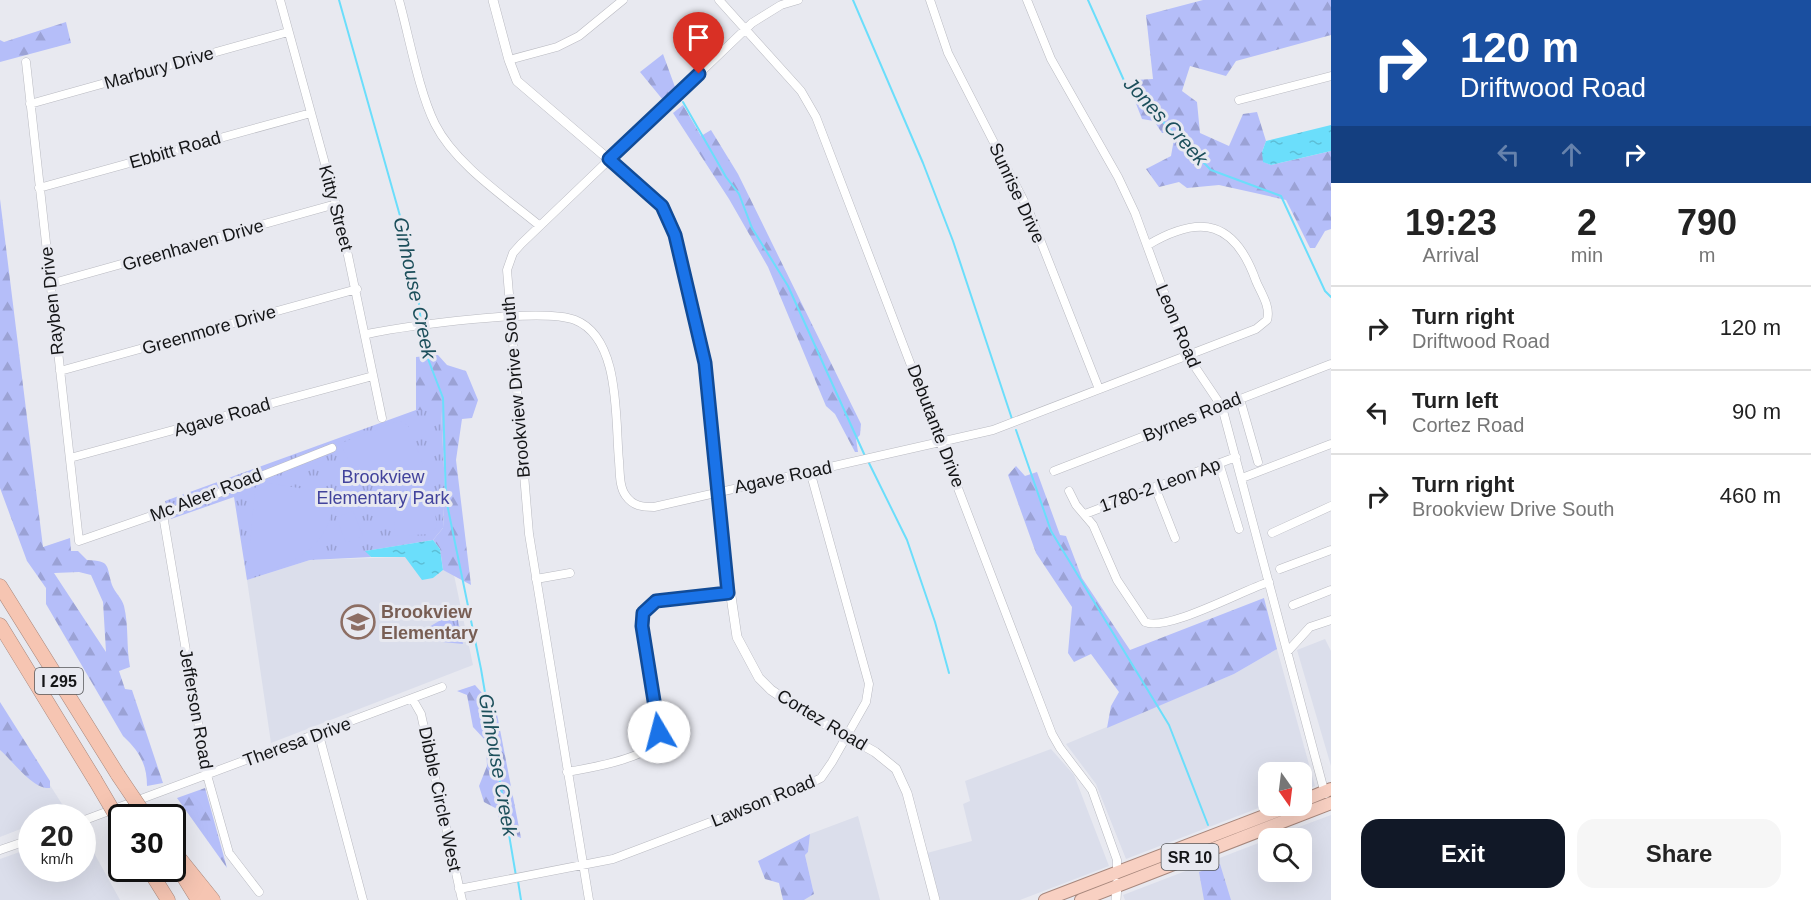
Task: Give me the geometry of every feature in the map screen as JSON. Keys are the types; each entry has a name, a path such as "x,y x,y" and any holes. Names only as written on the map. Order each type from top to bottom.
{"highway":[{"name":"I 295","path":"0,586 138,804"},
{"name":"I 295","path":"0,625 109,804"},
{"name":"SR 10","path":"1081,900 1329,797"},
{"path":"1312,800 1329,797"},
{"name":"SR 10","path":"1045,900 1264,816"},
{"path":"186,866 213,900"},
{"path":"186,881 198,900"},
{"path":"150,882 158,900"},
{"path":"157,882 168,900"}],"street":[{"name":"Kitty Street","path":"280,0 357,289 382,418"},
{"path":"399,0 428,105 439,130 464,161 540,226"},
{"name":"Cortez Road","path":"493,0 508,60 522,86 662,206 675,235 705,363 728,593 737,637 759,678 790,704 889,761 902,779 935,900"},
{"path":"508,60 557,47 579,36 623,0"},
{"name":"Debutante Drive","path":"719,0 801,91 810,105 942,441 1052,734 1092,790 1117,860 1117,872"},
{"name":"Brookview Drive South","path":"589,900 529,534 510,318 509,264 513,253 540,226 746,31 768,12 798,0"},
{"name":"Sunrise Drive","path":"930,0 948,53 1028,209 1099,389"},
{"name":"Leon Road","path":"1027,0 1051,59 1118,177 1148,245 1149,255 1187,356 1222,407 1329,797"},
{"name":"Marbury Drive","path":"30,104 288,32"},
{"name":"Rayben Drive","path":"26,62 79,541"},
{"path":"1239,100 1331,76"},
{"name":"Ebbitt Road","path":"39,188 310,113"},
{"name":"Greenhaven Drive","path":"50,284 336,204"},
{"name":"Agave Road","path":"366,334 410,327 548,315 577,321 603,344 610,367 621,486 633,504 654,507 993,430 1264,325 1269,315 1246,254 1229,236 1207,228 1187,228 1148,245"},
{"name":"Greenmore Drive","path":"60,371 357,289"},
{"name":"Byrnes Road","path":"1054,471 1331,363"},
{"name":"Agave Road","path":"70,458 373,376"},
{"path":"1240,399 1257,462"},
{"path":"1242,478 1331,444"},
{"name":"Mc Aleer Road","path":"79,541 154,515 163,515 332,448"},
{"name":"1780-2 Leon Ap","path":"1085,514 1236,456"},
{"path":"1219,463 1239,529"},
{"name":"Lawson Road","path":"459,889 583,865 644,848 815,782 826,772 866,702 869,684 810,471"},
{"path":"1155,487 1175,538"},
{"path":"1069,491 1076,505 1085,514 1117,580 1145,622 1149,624 1166,622 1229,600 1269,582"},
{"path":"1272,533 1331,506"},
{"name":"Jefferson Road","path":"163,515 207,776 229,853 260,892"},
{"path":"1280,568 1331,550"},
{"path":"536,579 570,573"},
{"path":"1293,605 1331,590"},
{"path":"567,772 614,762 654,745 658,739 660,727 642,626 646,608 656,601 728,593"},
{"path":"1289,650 1310,627 1331,620"},
{"name":"Theresa Drive","path":"96,815 319,735 442,687"},
{"name":"Dibble Circle West","path":"413,700 421,714 462,900"},
{"path":"319,735 363,900"},
{"path":"0,850 18,844"},
{"path":"1116,900 1117,872"}],"shaded area":[{"name":"Brookview Elementary","path":"405,557 433,578 443,570 454,575 473,665 271,743 247,580 310,560"},
{"path":"1325,639 1331,651 1331,766 1297,650"},
{"path":"1277,649 1308,762 1258,762 1258,808 1126,859 1096,784 1066,744 1234,674"},
{"path":"0,706 62,804 18,804 18,830 0,837"},
{"path":"1051,749 1074,775 1109,866 1020,900 940,900 927,853 972,841 963,804 970,801 965,781"},
{"path":"1331,815 1331,900 1125,900 1123,895 1258,843 1258,882 1312,882 1312,828 1296,828"},
{"path":"858,816 880,900 804,900 814,894 805,855 808,852 810,834"},
{"path":"18,853 18,882 96,882 96,857 108,882 120,900 0,900 0,859"}],"green space":[{"path":"1203,0 1331,0 1331,35 1236,61 1226,76 1190,66 1182,91 1197,102 1200,133 1229,146 1243,114 1257,112 1266,141 1262,152 1264,162 1271,165 1331,151 1331,229 1325,231 1315,248 1310,248 1286,200 1219,185 1187,188 1179,182 1159,187 1146,169 1171,156 1174,139 1171,133 1162,133 1154,121 1142,119 1133,96 1134,80 1153,79 1146,15"},
{"path":"66,22 71,43 0,62 0,40 4,42"},
{"path":"663,54 675,87 663,100 640,72"},
{"path":"683,105 701,136 711,130 738,174 861,424 860,435 856,439 858,452 855,452 835,414 826,406 768,267 729,199 673,113"},
{"path":"0,199 43,547 70,538 71,551 78,551 87,560 106,565 112,585 123,603 126,614 130,667 119,671 125,689 132,690 163,783 147,786 146,771 141,758 123,736 46,604 46,588 27,561 0,488","holes":["79,572 91,575 103,602 106,652 54,573"]},
{"path":"438,355 447,365 466,371 478,400 472,418 462,419 456,460 471,585 443,570 440,549 433,540 443,528 445,487 441,411 416,410 416,357"},
{"name":"Brookview Elementary Park","path":"416,410 441,410 445,487 443,528 433,540 366,551 371,557 310,560 247,580 234,497 171,519 165,501"},
{"path":"399,421 408,425 429,485 400,491 375,485 364,478 347,457 341,443"},
{"path":"1016,466 1025,476 1037,472 1060,535 1066,536 1082,578 1130,650 1264,598 1277,649 1234,674 1107,728 1111,706 1119,692 1091,654 1074,662 1068,653 1072,607 1036,553 1008,475"},
{"path":"262,482 335,494 331,514 317,542 294,560 247,579 255,488"},
{"path":"431,489 437,526 432,534 394,536 396,503"},
{"path":"353,511 363,536 346,543 336,517"},
{"path":"456,611 463,644 432,641 428,632 429,627"},
{"path":"475,685 496,709 521,838 501,830 497,809 484,802 479,786 487,766 486,741 473,727 467,695 457,691"},
{"path":"0,702 50,781 50,788 37,784 23,774 0,750"},
{"path":"205,788 227,868 186,811 186,804 181,804 177,798"},
{"path":"810,834 808,852 805,855 814,894 804,900 783,900 779,883 765,879 758,861"},
{"path":"1220,864 1231,900 1204,900 1199,872"}],"water":[{"path":"1331,125 1331,151 1271,165 1263,162 1262,152 1266,141"},
{"path":"433,540 440,549 443,570 433,578 422,580 405,557 371,557 365,551"}],"waterway":[{"name":"Ginhouse Creek","path":"339,0 415,269 421,322"},
{"path":"853,0 923,163 953,241 1012,419"},
{"name":"Jones Creek","path":"1088,0 1126,85 1211,170 1281,196 1325,291 1331,297"},
{"path":"683,102 726,177 739,194 752,228 788,286 865,456"},
{"name":"Ginhouse Creek","path":"422,328 425,351 443,398 446,499 481,669 516,876"},
{"path":"1016,430 1051,531 1169,725 1208,825"},
{"path":"868,461 907,540 935,622 949,673"},
{"name":"Ginhouse Creek","path":"518,881 521,900"}],"place":[{"name":"Brookview Elementary","path":"358,622"}],"route":[{"path":"659,732 642,626 643,613 656,601 728,593 705,363 675,235 670,219 662,206 609,159 699,74"}]}
